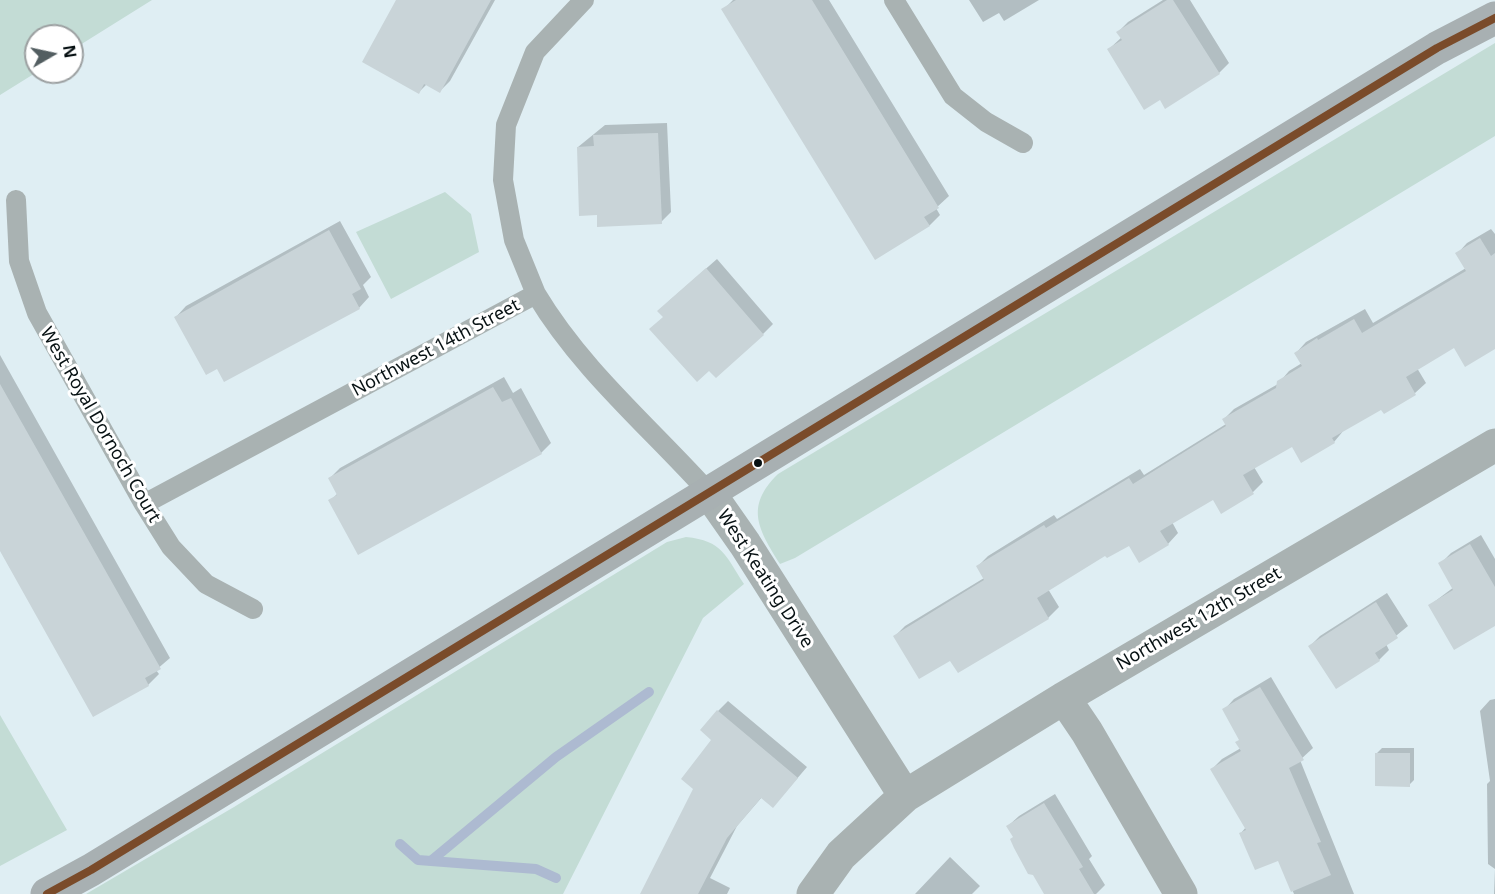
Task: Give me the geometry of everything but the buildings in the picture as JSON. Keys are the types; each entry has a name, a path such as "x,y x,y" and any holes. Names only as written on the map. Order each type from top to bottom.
{"main road":[{"path":"47,894 91,870 710,494 1437,48 1495,18"}],"street":[{"name":"Northwest 12th Street","path":"813,894 841,855 905,796 1064,698 1495,445"},
{"name":"West Keating Drive","path":"710,494 745,544 905,796"},
{"path":"1064,698 1098,751 1181,894"}],"lane":[{"name":"Northwest 14th Street","path":"144,504 536,294 514,240 503,180 506,126 535,52 584,0"},
{"path":"894,0 953,96 986,122 1023,143"},
{"name":"West Royal Dornoch Court","path":"16,200 19,261 37,313 144,504 171,547 206,584 253,609"},
{"name":"West Keating Drive","path":"536,294 549,315 608,390 710,494"}],"green space":[{"path":"0,0 152,0 84,42 84,24 24,24 24,80 0,95"},
{"path":"1495,43 1495,136 795,558 780,564 766,540 758,519 761,497 778,474"},
{"path":"445,192 471,214 479,252 391,299 356,232"},
{"path":"686,537 716,546 727,557 744,584 703,618 563,894 86,894 234,807 667,542"},
{"path":"0,715 67,830 0,866"}],"waterway":[{"path":"432,860 556,757 649,692"},
{"path":"400,844 418,860 536,869 556,878"}],"transit line":[{"path":"47,894 91,870 1437,48 1495,18"}]}
